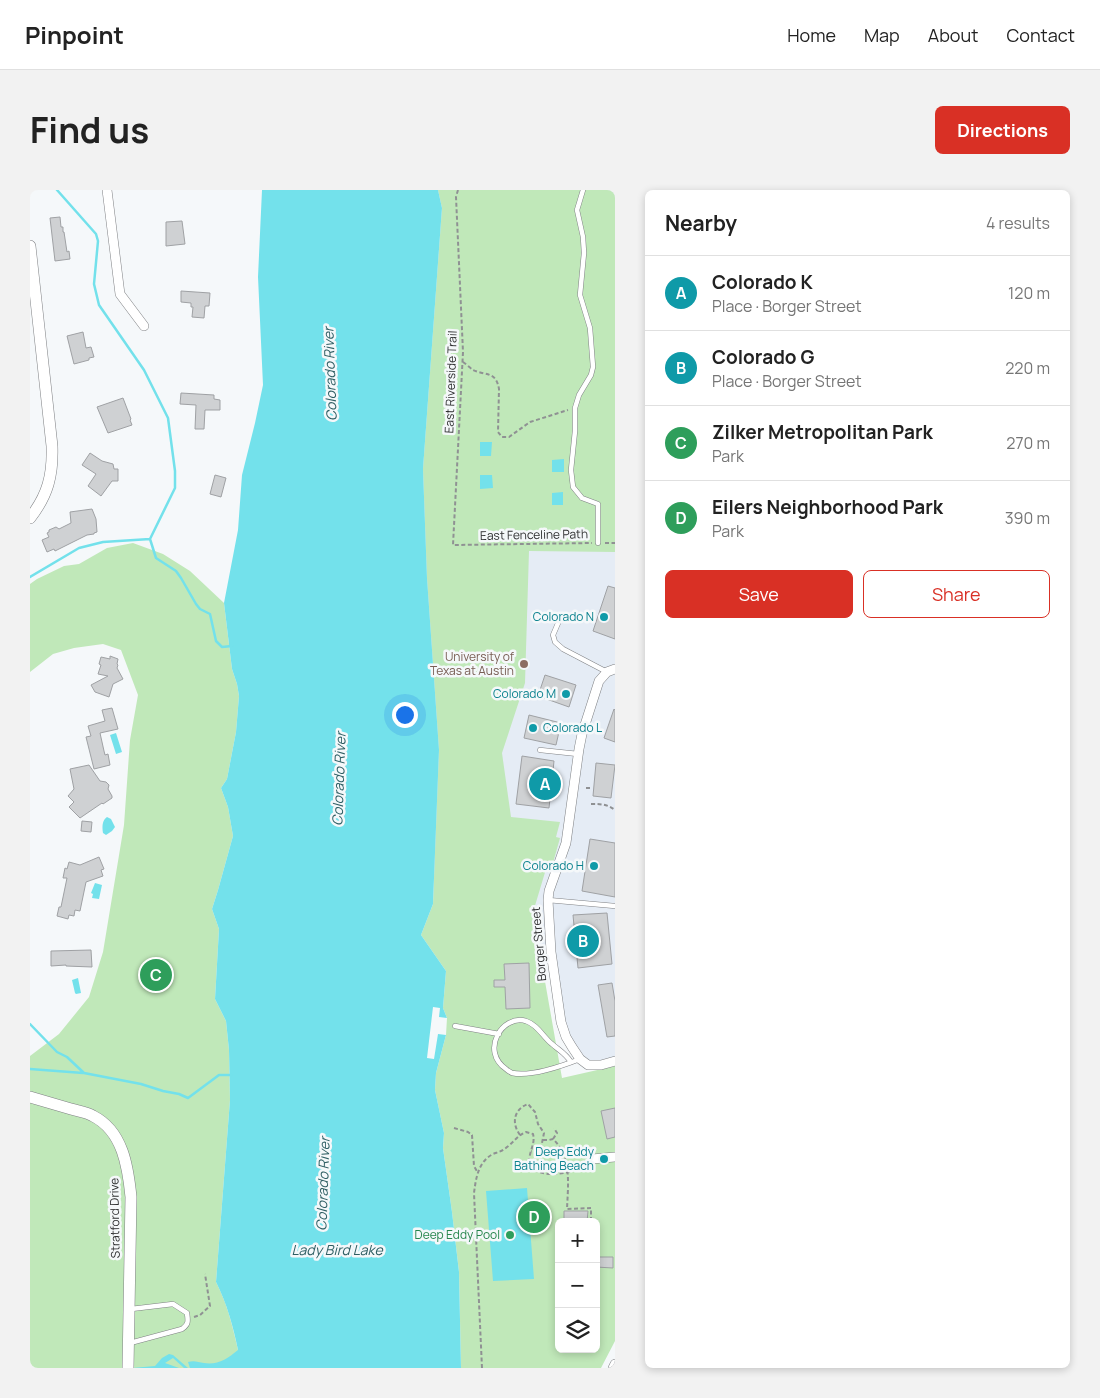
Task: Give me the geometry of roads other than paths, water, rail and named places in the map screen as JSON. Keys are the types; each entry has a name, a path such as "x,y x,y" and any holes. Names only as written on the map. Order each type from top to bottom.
{"street":[{"path":"107,190 120,294 144,326"},
{"path":"30,246 53,463 46,493 30,518"},
{"name":"Borger Street","path":"611,671 599,681 582,734 566,843 548,900 551,952 561,1022 576,1061 588,1065 615,1062"},
{"name":"Stratford Drive","path":"30,1097 94,1116 117,1139 124,1155 131,1197 128,1364"},
{"path":"592,1159 615,1157"},
{"path":"613,1368 615,1364"}],"lane":[{"path":"583,190 577,210 583,237 584,253 580,295 590,328 593,367 591,375 579,395 576,408 572,470 573,487 582,498 598,504 598,543"},
{"path":"559,621 553,635 555,642 563,649 611,671"},
{"path":"540,750 578,754"},
{"path":"548,900 615,906"},
{"path":"515,1020 528,1021 552,1045 576,1061 532,1073 511,1072 499,1064 496,1059 494,1046 499,1034 508,1024 515,1020"},
{"path":"455,1026 499,1034"},
{"path":"128,1343 182,1329 187,1325 188,1319 187,1313 173,1304 129,1310"}],"water":[{"name":"Lady Bird Lake","path":"262,190 438,190 442,208 423,469 427,578 439,750 433,904 421,935 446,971 443,1008 447,1018 439,1017 440,1008 433,1007 427,1058 434,1059 438,1034 446,1035 436,1073 435,1090 444,1133 443,1148 459,1272 461,1368 190,1368 188,1362 218,1362 226,1359 238,1350 229,1315 216,1282 230,1100 229,1050 226,1021 215,999 219,929 212,909 233,836 228,807 221,788 227,779 236,732 239,696 232,669 224,603 238,530 242,475 263,385 258,277"},
{"path":"480,442 492,442 491,456 480,456"},
{"path":"564,459 564,472 552,472 552,460"},
{"path":"480,475 492,475 493,488 480,489"},
{"path":"563,492 563,505 552,505 552,493"},
{"path":"116,733 122,752 116,754 110,735"},
{"path":"107,817 111,819 115,827 106,835 103,833 103,827 104,820"},
{"path":"95,883 102,885 99,899 92,898 93,894 91,893"},
{"path":"78,978 81,993 76,994 72,980"},
{"name":"Deep Eddy Pool","path":"527,1188 534,1279 493,1281 486,1191"},
{"path":"169,1354 173,1355 188,1368 184,1368 173,1358 165,1363 179,1368 132,1368 155,1366 162,1358"}],"waterway":[{"path":"57,190 96,234 98,241 94,284 99,305 144,370 168,418 175,471 175,488 150,539 156,558 176,571 196,604 200,609 210,614 216,641 222,647 232,646"},
{"path":"30,577 79,548 103,542 150,539"},
{"path":"30,1024 57,1052 67,1057 84,1073 141,1084 188,1098 219,1075 231,1075"},
{"path":"30,1069 83,1073"}],"place":[{"name":"Colorado N","path":"604,617"},
{"name":"University of Texas at Austin","path":"524,664"},
{"name":"Colorado M","path":"566,694"},
{"name":"Colorado L","path":"533,728"},
{"name":"Colorado K","path":"545,784"},
{"name":"Colorado H","path":"594,866"},
{"name":"Colorado G","path":"583,941"},
{"name":"Zilker Metropolitan Park","path":"156,975"},
{"name":"Deep Eddy Bathing Beach","path":"604,1159"},
{"name":"Eilers Neighborhood Park","path":"534,1217"},
{"name":"Deep Eddy Pool","path":"510,1235"}],"water label":[{"name":"Colorado River","path":"330,374"},
{"name":"Colorado River","path":"339,779"},
{"name":"Colorado River","path":"323,1184"}]}
